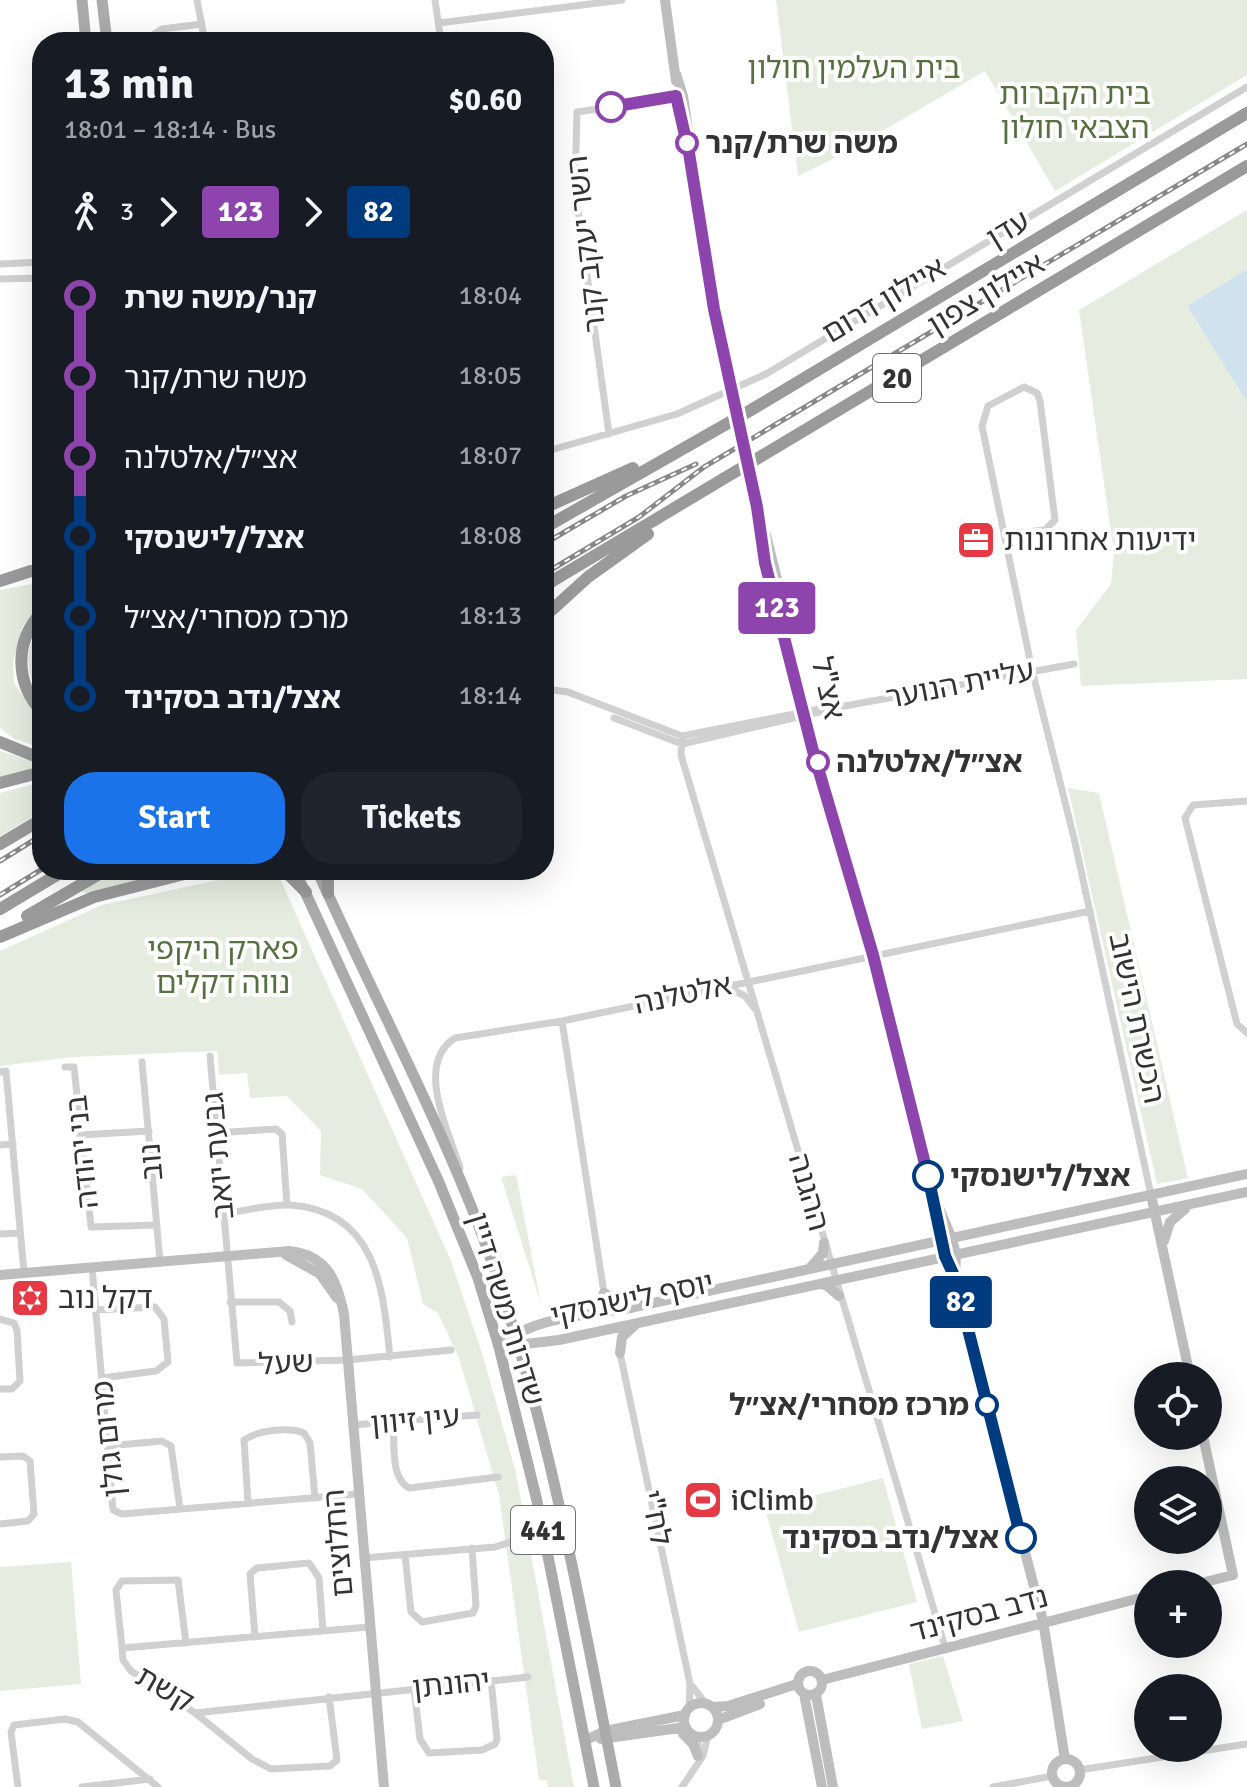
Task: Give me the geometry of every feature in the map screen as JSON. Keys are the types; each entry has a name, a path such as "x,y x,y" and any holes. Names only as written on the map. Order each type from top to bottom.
{"highway":[{"name":"איילון דרום","path":"554,522 751,410 1247,113"},
{"name":"איילון צפון","path":"554,580 1247,166"},
{"path":"554,504 684,446"},
{"path":"554,609 619,554 738,473"},
{"path":"0,581 32,571"},
{"path":"32,627 25,637 21,666 32,698"},
{"path":"0,742 32,756"},
{"path":"0,783 32,775"},
{"path":"0,844 32,825"},
{"path":"0,909 48,880"},
{"path":"0,934 89,880"},
{"path":"0,934 94,897 161,880"},
{"path":"294,880 306,892"},
{"path":"328,880 328,893"}],"main road":[{"path":"82,0 85,32"},
{"path":"102,0 106,32"},
{"name":"שדרות משה דיין","path":"300,880 438,1180 478,1278 499,1347 537,1501 594,1787"},
{"name":"שדרות משה דיין","path":"322,880 471,1207 518,1346 554,1489 616,1787"}],"street":[{"path":"197,0 203,32"},
{"path":"435,0 440,32"},
{"path":"439,23 622,0"},
{"name":"אצ\"ל","path":"665,0 714,309 757,507 765,563 873,955 1043,1621 1065,1759"},
{"path":"158,32 202,24"},
{"name":"עדן","path":"554,449 677,414 766,374 1247,87"},
{"name":"השר יעקב קנר","path":"609,434 575,189 577,112 680,96"},
{"path":"0,264 32,262"},
{"path":"0,279 32,278"},
{"name":"הכשרת הישוב","path":"1005,534 1045,530 1055,520 1037,393 1024,387 985,410 982,426 1032,670 1090,911 1147,1192 1155,1212 1187,1362"},
{"path":"0,574 32,570"},
{"name":"עליית הנוער","path":"682,740 807,713 1074,664"},
{"path":"554,690 682,740"},
{"name":"ההגנה","path":"682,740 681,755 945,1647"},
{"path":"1247,801 1193,805 1185,818 1237,1024 1247,1033"},
{"name":"אלטלנה","path":"471,1207 434,1067 447,1043 463,1035 562,1021 717,986 1090,911"},
{"path":"717,986 740,991 757,1013"},
{"path":"562,1021 604,1293 595,1314"},
{"name":"גבעת יואב","path":"210,1056 226,1255"},
{"name":"נוב","path":"142,1062 160,1261"},
{"name":"בני יהודה","path":"65,1067 74,1067 91,1227 157,1225"},
{"path":"0,1072 6,1071 24,1273"},
{"path":"216,1133 276,1129 282,1134 287,1205"},
{"path":"80,1135 149,1131"},
{"path":"0,1145 13,1144"},
{"name":"יוסף לישנסקי","path":"499,1347 513,1333 532,1325 806,1271 1147,1192 1247,1174"},
{"name":"יוסף לישנסקי","path":"499,1347 598,1332 1247,1192"},
{"path":"223,1214 287,1205 335,1219 361,1241 379,1273 390,1357"},
{"path":"1162,1246 1173,1218 1190,1205"},
{"path":"0,1234 20,1233"},
{"path":"806,1271 818,1261 824,1243"},
{"name":"החלוצים","path":"0,1275 269,1252 303,1261 320,1274 344,1314 382,1787"},
{"name":"שעל","path":"226,1255 236,1360 241,1365 347,1360"},
{"name":"מרום גולן","path":"92,1267 113,1510 122,1514 358,1494"},
{"path":"813,1284 826,1285 839,1296"},
{"path":"604,1293 617,1304 630,1308"},
{"path":"230,1302 279,1302 290,1311 292,1322"},
{"path":"96,1310 155,1307 164,1319 168,1362 156,1371 102,1378"},
{"path":"0,1319 14,1323 17,1330 20,1381 12,1389 0,1389"},
{"path":"620,1353 622,1337 636,1323"},
{"path":"598,1332 615,1342 620,1353"},
{"path":"347,1360 451,1350"},
{"name":"לח\"י","path":"620,1353 690,1684 687,1717"},
{"name":"עין זיוון","path":"353,1425 477,1415"},
{"path":"393,1424 397,1475 403,1485 409,1488 494,1478"},
{"path":"248,1503 244,1440 252,1433 292,1430 304,1433 310,1443 315,1498"},
{"path":"108,1446 162,1441 171,1446 180,1509"},
{"path":"1206,1450 1233,1575 1222,1578"},
{"path":"0,1457 23,1456 30,1461 34,1514 28,1521 0,1524"},
{"path":"363,1558 495,1547 512,1541"},
{"path":"405,1555 411,1612 422,1622 473,1613 476,1606 472,1548"},
{"path":"255,1637 250,1574 257,1568 309,1563 319,1578 323,1631"},
{"path":"122,1648 118,1584 160,1578 173,1577 181,1584 186,1643"},
{"name":"נדב בסקינד","path":"800,1690 806,1671 814,1671 822,1680 1134,1599"},
{"path":"1025,1626 1033,1627 1045,1637"},
{"name":"קשת","path":"369,1627 122,1648 123,1660 131,1671 195,1713 374,1692"},
{"name":"יהונתן","path":"374,1692 527,1677"},
{"path":"414,1688 420,1739 425,1750 434,1754 482,1750 495,1744 497,1739 491,1680"},
{"path":"822,1680 816,1695 833,1787"},
{"name":"לח\"י","path":"690,1684 709,1705"},
{"path":"666,1729 709,1705 728,1706 800,1690 816,1695"},
{"path":"692,1771 703,1736 718,1720 732,1712 800,1690"},
{"path":"800,1690 822,1787"},
{"path":"195,1713 252,1759 271,1769 330,1766 337,1760 329,1697"},
{"path":"709,1705 718,1720"},
{"path":"586,1740 687,1717"},
{"path":"682,1787 703,1756 703,1736 687,1717"},
{"path":"18,1787 11,1732 14,1725 65,1719 78,1722 158,1787"},
{"path":"606,1735 666,1729 679,1731 688,1738 698,1756"},
{"path":"1079,1770 1247,1744"},
{"path":"1065,1759 1073,1761 1079,1770 1077,1782 1069,1787 1060,1786 1052,1776 1054,1766 1065,1759"},
{"path":"993,1787 1052,1776"},
{"path":"82,1787 150,1779"}],"green space":[{"name":"בית העלמין חולון","path":"776,0 1247,0 1247,75 1055,191 985,71 845,153 798,176"},
{"path":"1247,210 1247,269 1187,306 1247,402 1247,679 1081,686 1076,630 1111,584 1114,553 1079,310"},
{"path":"32,584 32,614 22,627 13,662 14,684 32,707 32,745 14,739 0,728 0,590"},
{"path":"32,640 32,680 28,660"},
{"path":"0,751 32,761 32,771 0,779"},
{"path":"32,785 32,817 0,836 0,793"},
{"path":"1068,788 1099,793 1188,1178 1157,1184"},
{"path":"99,880 141,880 86,894 82,890"},
{"name":"פארק היקפי נווה דקלים","path":"218,880 281,880 451,1261 482,1353 516,1473 574,1787 548,1787 547,1780 539,1780 499,1495 459,1358 438,1313 423,1304 407,1238 362,1189 320,1175 321,1131 287,1096 250,1098 247,1073 219,1075 217,1051 73,1057 0,1066 0,951 102,905"},
{"path":"516,1175 541,1304 501,1177"},
{"path":"883,1478 917,1602 799,1632 765,1508"},
{"path":"71,1562 81,1684 0,1691 0,1567"},
{"path":"943,1656 963,1721 922,1729 909,1664"}],"water":[{"path":"1247,269 1247,402 1187,306"}],"railway":[{"path":"554,568 639,517 704,467 1247,144"},
{"path":"554,538 626,496 696,464"},
{"path":"0,861 32,841"},
{"path":"0,895 32,875"}],"bus line":[{"name":"123","path":"611,107 676,96 689,153 714,309 757,507 765,563 813,751 873,955 896,1059 928,1176"},
{"name":"82","path":"928,1176 941,1241 955,1278 1021,1538"}],"place":[{"name":"משה שרת/קנר","path":"687,143"},
{"name":"ידיעות אחרונות","path":"976,540"},
{"name":"אצ״ל/אלטלנה","path":"818,762"},
{"name":"אצל/לישנסקי","path":"928,1176"},
{"name":"דקל נוב","path":"30,1298"},
{"name":"מרכז מסחרי/אצ״ל","path":"987,1405"},
{"name":"iClimb","path":"703,1500"},
{"name":"אצל/נדב בסקינד","path":"1021,1538"}],"park label":[{"name":"בית הקברות הצבאי חולון","path":"1075,111"}]}
